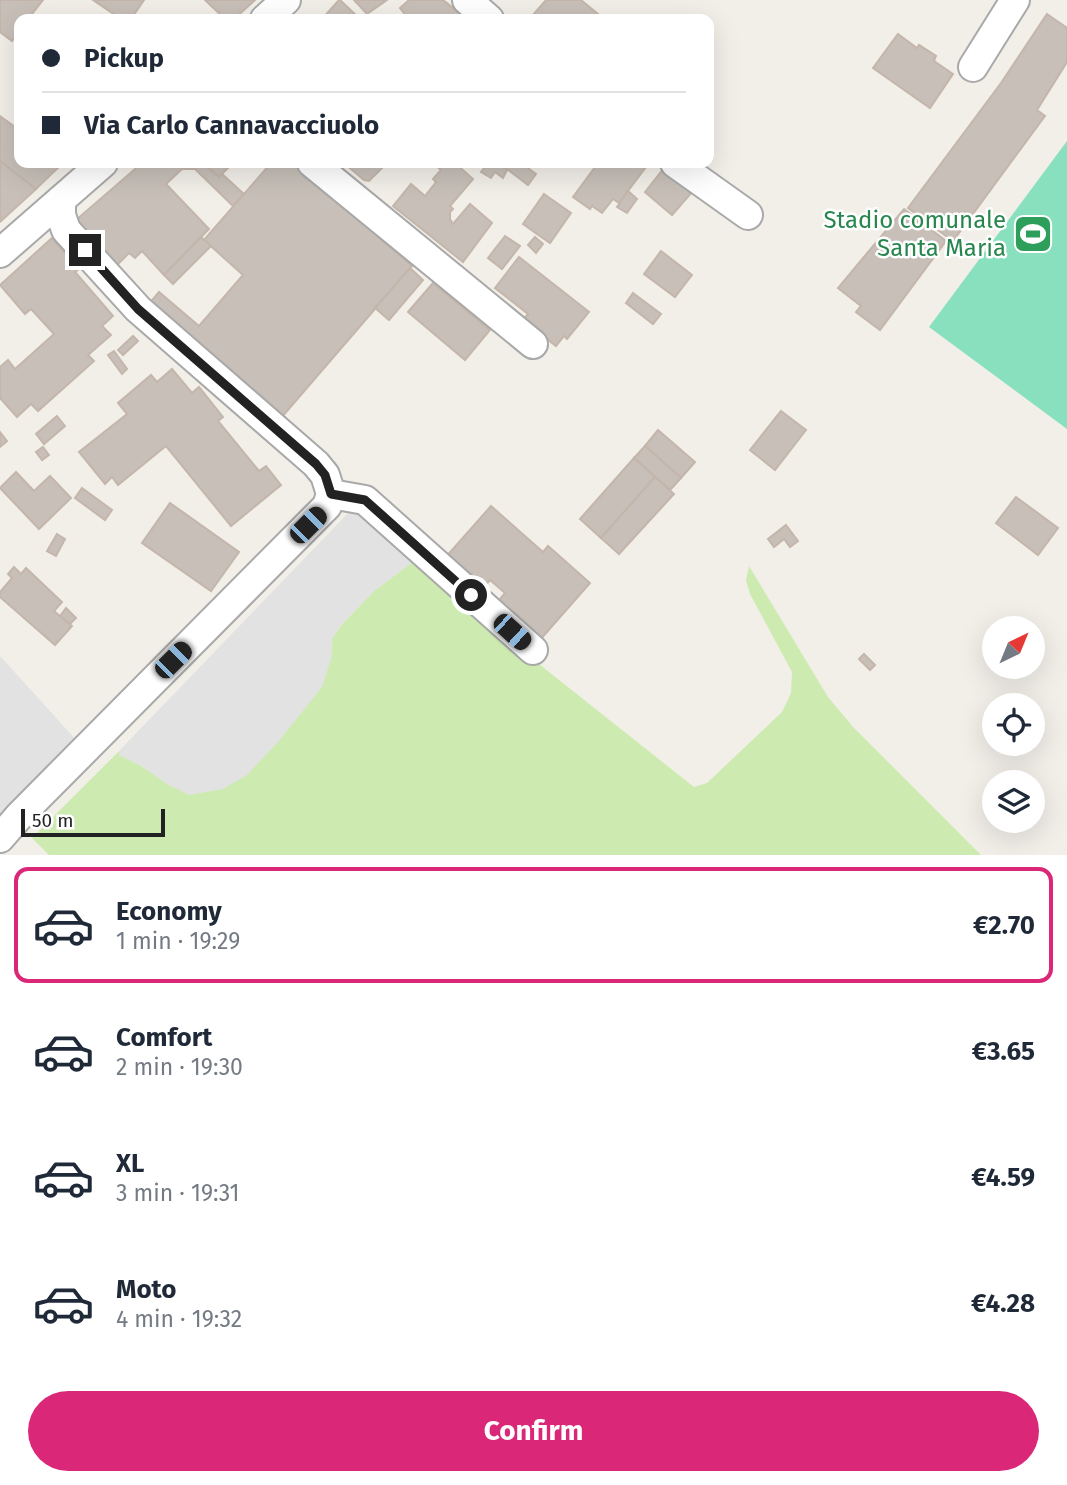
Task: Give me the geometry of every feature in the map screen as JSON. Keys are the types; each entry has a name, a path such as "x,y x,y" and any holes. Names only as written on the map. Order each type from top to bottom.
{"street":[{"path":"271,14 286,0"},
{"path":"467,0 483,14"},
{"path":"973,67 1015,0"},
{"path":"0,253 97,168"},
{"path":"318,168 533,344"},
{"path":"683,168 748,215"},
{"path":"0,838 29,805 327,506 331,494 325,475 316,464 138,309 66,230 61,215 61,200"},
{"path":"331,494 365,500 533,650"}],"green space":[{"name":"Stadio comunale Santa Maria","path":"1067,141 1067,429 929,327"},
{"path":"418,558 491,626 694,787 707,783 782,712 791,693 792,672 750,594 746,580 749,566 828,697 854,728 981,855 49,855 32,838 119,751 119,755 140,765 169,785 331,659 332,638 342,624 375,590"}],"shaded area":[{"path":"354,507 418,558 375,590 342,624 332,639 331,659 322,687 278,742 247,775 223,789 189,795 119,755 119,751"},
{"path":"0,656 77,741 0,816"}],"building":[{"path":"0,0 43,0 32,14 14,14 12,41 0,32"},
{"path":"93,0 144,0 134,14 114,14"},
{"path":"205,0 255,0 240,14 220,14"},
{"path":"340,0 355,14 326,14"},
{"path":"354,0 387,0 367,14"},
{"path":"409,0 443,0 461,14 405,14 400,8"},
{"path":"546,0 581,0 598,14 534,14"},
{"path":"1047,14 1067,28 1067,62 1037,110 1045,116 953,241 908,208 1001,83"},
{"path":"898,34 917,48 919,45 936,56 934,61 953,74 930,108 873,68"},
{"path":"0,116 14,126 14,168 58,168 36,189 0,161"},
{"path":"0,161 36,189 0,222"},
{"path":"136,168 196,168 182,169 166,184 209,229 164,275 142,251 135,258 129,253 117,265 76,220"},
{"path":"209,168 219,177 222,174 244,194 233,206 195,169"},
{"path":"209,168 228,168 219,177"},
{"path":"267,168 299,168 412,266 281,418 149,304 159,292 199,326 243,275 204,240"},
{"path":"350,168 382,168 369,181"},
{"path":"439,168 461,168 473,179 450,206 453,209 450,219 453,224 470,204 492,223 463,262 393,206 411,184 425,196 441,170"},
{"path":"484,168 507,170 503,178 495,172 491,178 481,172"},
{"path":"506,168 528,168 536,174 528,185"},
{"path":"594,168 645,168 619,203 613,199 602,213 592,206 590,209 573,197"},
{"path":"664,168 692,192 672,215 645,192"},
{"path":"628,191 637,199 627,213 617,207"},
{"path":"544,194 571,213 550,243 523,224"},
{"path":"904,209 946,241 880,330 856,312 861,306 838,288"},
{"path":"505,236 520,246 502,269 488,258"},
{"path":"201,237 211,246 173,284 164,275"},
{"path":"535,237 543,244 536,253 528,245"},
{"path":"52,238 79,269 75,272 113,316 102,326 111,335 88,355 94,361 38,411 31,404 17,417 0,398 0,367 8,360 15,369 54,334 31,309 25,314 0,285"},
{"path":"661,251 692,275 675,297 644,274"},
{"path":"519,257 589,312 567,339 564,336 556,346 523,320 528,314 495,288"},
{"path":"410,268 423,280 389,320 375,308"},
{"path":"433,283 490,330 465,360 408,312"},
{"path":"633,293 661,314 653,324 626,303"},
{"path":"133,336 138,341 123,355 118,350"},
{"path":"114,351 127,369 122,374 108,355"},
{"path":"172,369 192,393 199,387 223,417 218,421 259,471 266,466 281,485 231,526 166,446 118,485 112,477 105,484 79,452 127,414 118,403 151,375 157,382"},
{"path":"781,411 806,430 775,470 750,450"},
{"path":"57,416 65,426 44,444 36,434"},
{"path":"658,430 695,462 681,478 645,446"},
{"path":"0,432 7,441 0,447"},
{"path":"645,446 681,478 670,490 634,458"},
{"path":"43,447 49,455 42,460 36,452"},
{"path":"634,458 655,477 601,538 580,519"},
{"path":"16,472 34,491 50,476 71,498 39,529 0,488"},
{"path":"655,477 674,494 619,554 601,538"},
{"path":"82,488 112,510 105,520 75,498"},
{"path":"1016,497 1058,528 1038,555 996,523"},
{"path":"170,503 239,552 211,591 142,543"},
{"path":"491,506 543,552 548,546 590,583 539,641 496,604 505,593 490,580 481,590 445,558"},
{"path":"786,525 798,541 790,547 784,539 774,547 768,539"},
{"path":"57,534 65,539 56,556 47,551"},
{"path":"14,567 21,574 26,568 62,602 54,611 72,626 55,645 0,597 0,592 12,578 8,574"},
{"path":"66,608 76,618 70,624 60,616"},
{"path":"864,654 875,665 870,670 859,659"}],"place":[{"name":"Stadio comunale Santa Maria","path":"1033,234"}],"route":[{"path":"85,250 138,309 316,464 325,475 331,494 365,500 471,595"}]}
